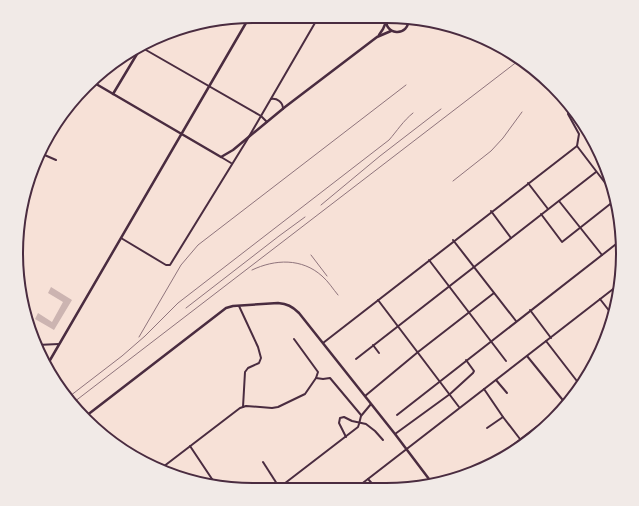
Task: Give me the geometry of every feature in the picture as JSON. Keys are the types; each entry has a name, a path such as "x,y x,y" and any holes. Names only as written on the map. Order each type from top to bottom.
{"main road":[{"path":"50,360 180,134 210,86 246,23"},
{"path":"377,37 383,29 385,23"},
{"path":"387,23 391,31 397,33 403,31 408,24"},
{"path":"96,85 220,157 230,153 283,109 377,37 391,31"},
{"path":"113,94 135,56"},
{"path":"88,414 224,310 233,306 278,302 288,305 299,313 429,479"}],"street":[{"path":"120,238 166,265 170,265 231,163 247,140 315,23"},
{"path":"147,49 261,116 268,122"},
{"path":"270,99 275,99 280,102 283,109"},
{"path":"568,113 578,134 577,146 605,183"},
{"path":"323,343 491,211 577,146"},
{"path":"45,155 56,160"},
{"path":"220,157 231,163"},
{"path":"356,359 596,172"},
{"path":"528,183 548,209"},
{"path":"559,201 602,255"},
{"path":"541,214 562,242 611,204"},
{"path":"491,211 511,238"},
{"path":"454,240 516,321"},
{"path":"398,414 616,244"},
{"path":"429,260 506,361"},
{"path":"363,483 613,289"},
{"path":"365,396 418,352 494,293"},
{"path":"600,299 609,310"},
{"path":"378,300 459,407"},
{"path":"240,306 258,347 261,358 259,363 248,368 245,372 243,407"},
{"path":"530,310 551,338"},
{"path":"165,465 243,407 278,407 305,394 316,378 318,370 294,339"},
{"path":"546,341 577,381"},
{"path":"43,345 60,344"},
{"path":"373,345 379,353"},
{"path":"527,356 563,400"},
{"path":"395,434 450,394 474,373 466,360"},
{"path":"316,378 332,379 361,416"},
{"path":"496,380 507,393"},
{"path":"484,389 520,439"},
{"path":"285,483 358,427 361,416 370,404"},
{"path":"346,436 339,423 340,418 347,417 352,421 369,426 383,440"},
{"path":"487,428 503,417"},
{"path":"512,445 543,422"},
{"path":"190,446 213,480"},
{"path":"263,462 277,483"},
{"path":"368,479 372,483"}],"building":[{"path":"51,287 72,300 54,330 35,319 38,313 52,322 63,302 48,293"}],"railway":[{"path":"76,400 515,63"},
{"path":"139,337 181,265 198,245 406,85"},
{"path":"321,205 380,156 441,109"},
{"path":"453,181 491,151 503,138 522,112"},
{"path":"72,394 122,356 145,336 178,303 389,140 413,113"},
{"path":"186,308 305,217"},
{"path":"311,255 327,276"},
{"path":"252,270 261,266 279,262 297,263 314,270 322,276 338,295"}]}
